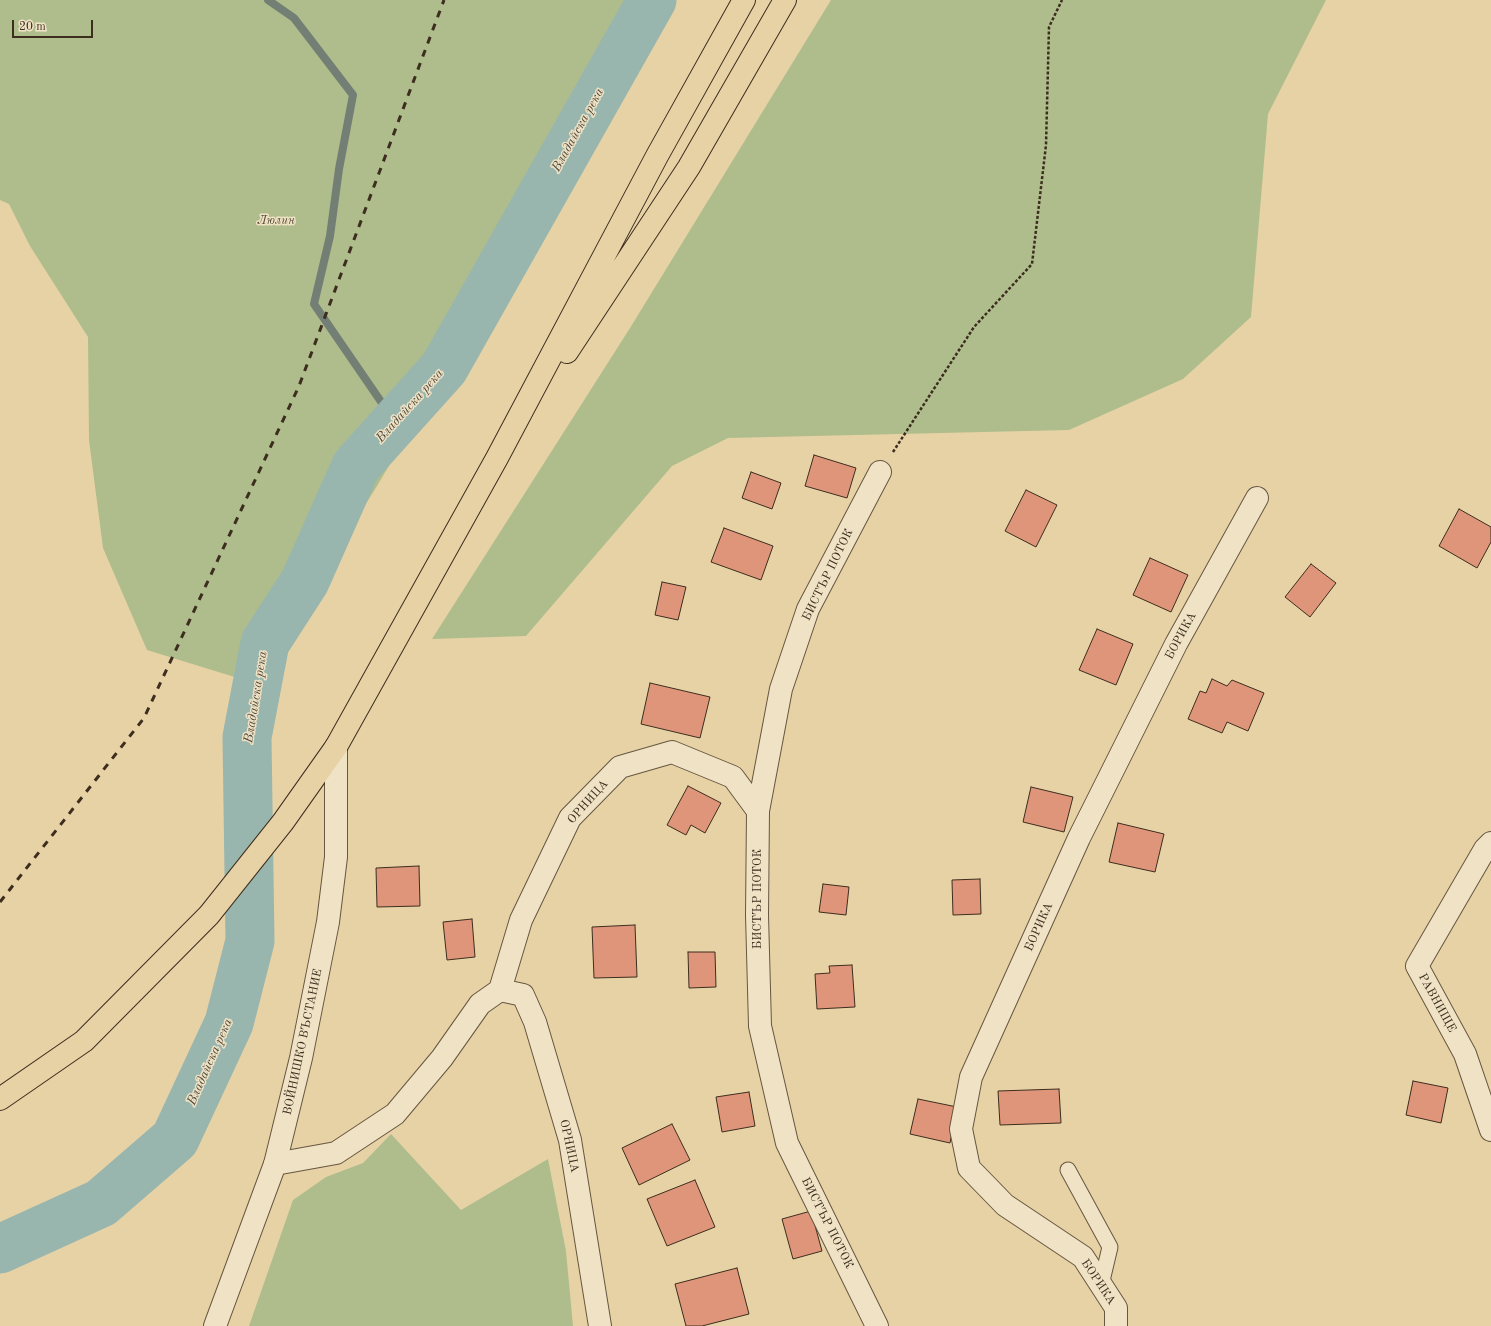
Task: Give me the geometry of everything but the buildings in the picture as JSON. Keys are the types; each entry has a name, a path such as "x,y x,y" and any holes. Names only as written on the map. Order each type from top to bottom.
{"highway":[{"path":"0,1099 84,1041 209,916 283,822 336,747 497,458 657,156 744,0"},
{"path":"497,458 689,167 785,0"}],"street":[{"name":"БИСТЪР ПОТОК","path":"878,1326 787,1144 760,1026 757,915 758,811 781,689 808,609 880,472"},
{"name":"БОРИКА","path":"1116,1326 1116,1308 1083,1258 1006,1205 969,1168 961,1128 971,1076 1082,831 1176,644 1257,498"},
{"name":"ВОЙНИШКО ВЪСТАНИЕ","path":"215,1326 275,1164 301,1058 328,922 336,857 336,747"},
{"name":"ОРНИЦА","path":"600,1326 570,1140 535,1022 523,995 500,990 521,920 570,818 620,767 672,752 733,777 758,811"},
{"name":"РАВНИЩЕ","path":"1491,843 1485,849 1417,966 1465,1054 1491,1130"},
{"path":"275,1164 336,1152 395,1114 442,1058 480,1004 500,990"}],"lane":[{"path":"1068,1170 1110,1247 1101,1285"}],"path":[{"path":"880,472 974,326 1032,264 1046,145 1049,27 1062,0"}],"green space":[{"name":"Люлин","path":"0,0 664,0 377,486 254,683 147,650 103,548 89,440 88,337 30,246 9,204 0,200"},
{"path":"831,0 1326,0 1268,114 1251,317 1183,379 1069,430 728,438 672,466 526,636 432,639 630,328"},
{"path":"391,1134 461,1210 548,1159 566,1251 573,1326 249,1326 293,1200 326,1177 363,1163"}],"waterway":[{"path":"268,0 294,18 353,95 339,169 330,236 314,304 395,422"},
{"name":"Владайска река","path":"0,1249 101,1203 175,1139 229,1023 250,941 247,737 265,643 305,581 356,466 444,368 652,0"}],"railway":[{"path":"0,902 144,718 299,386 444,0"}]}
